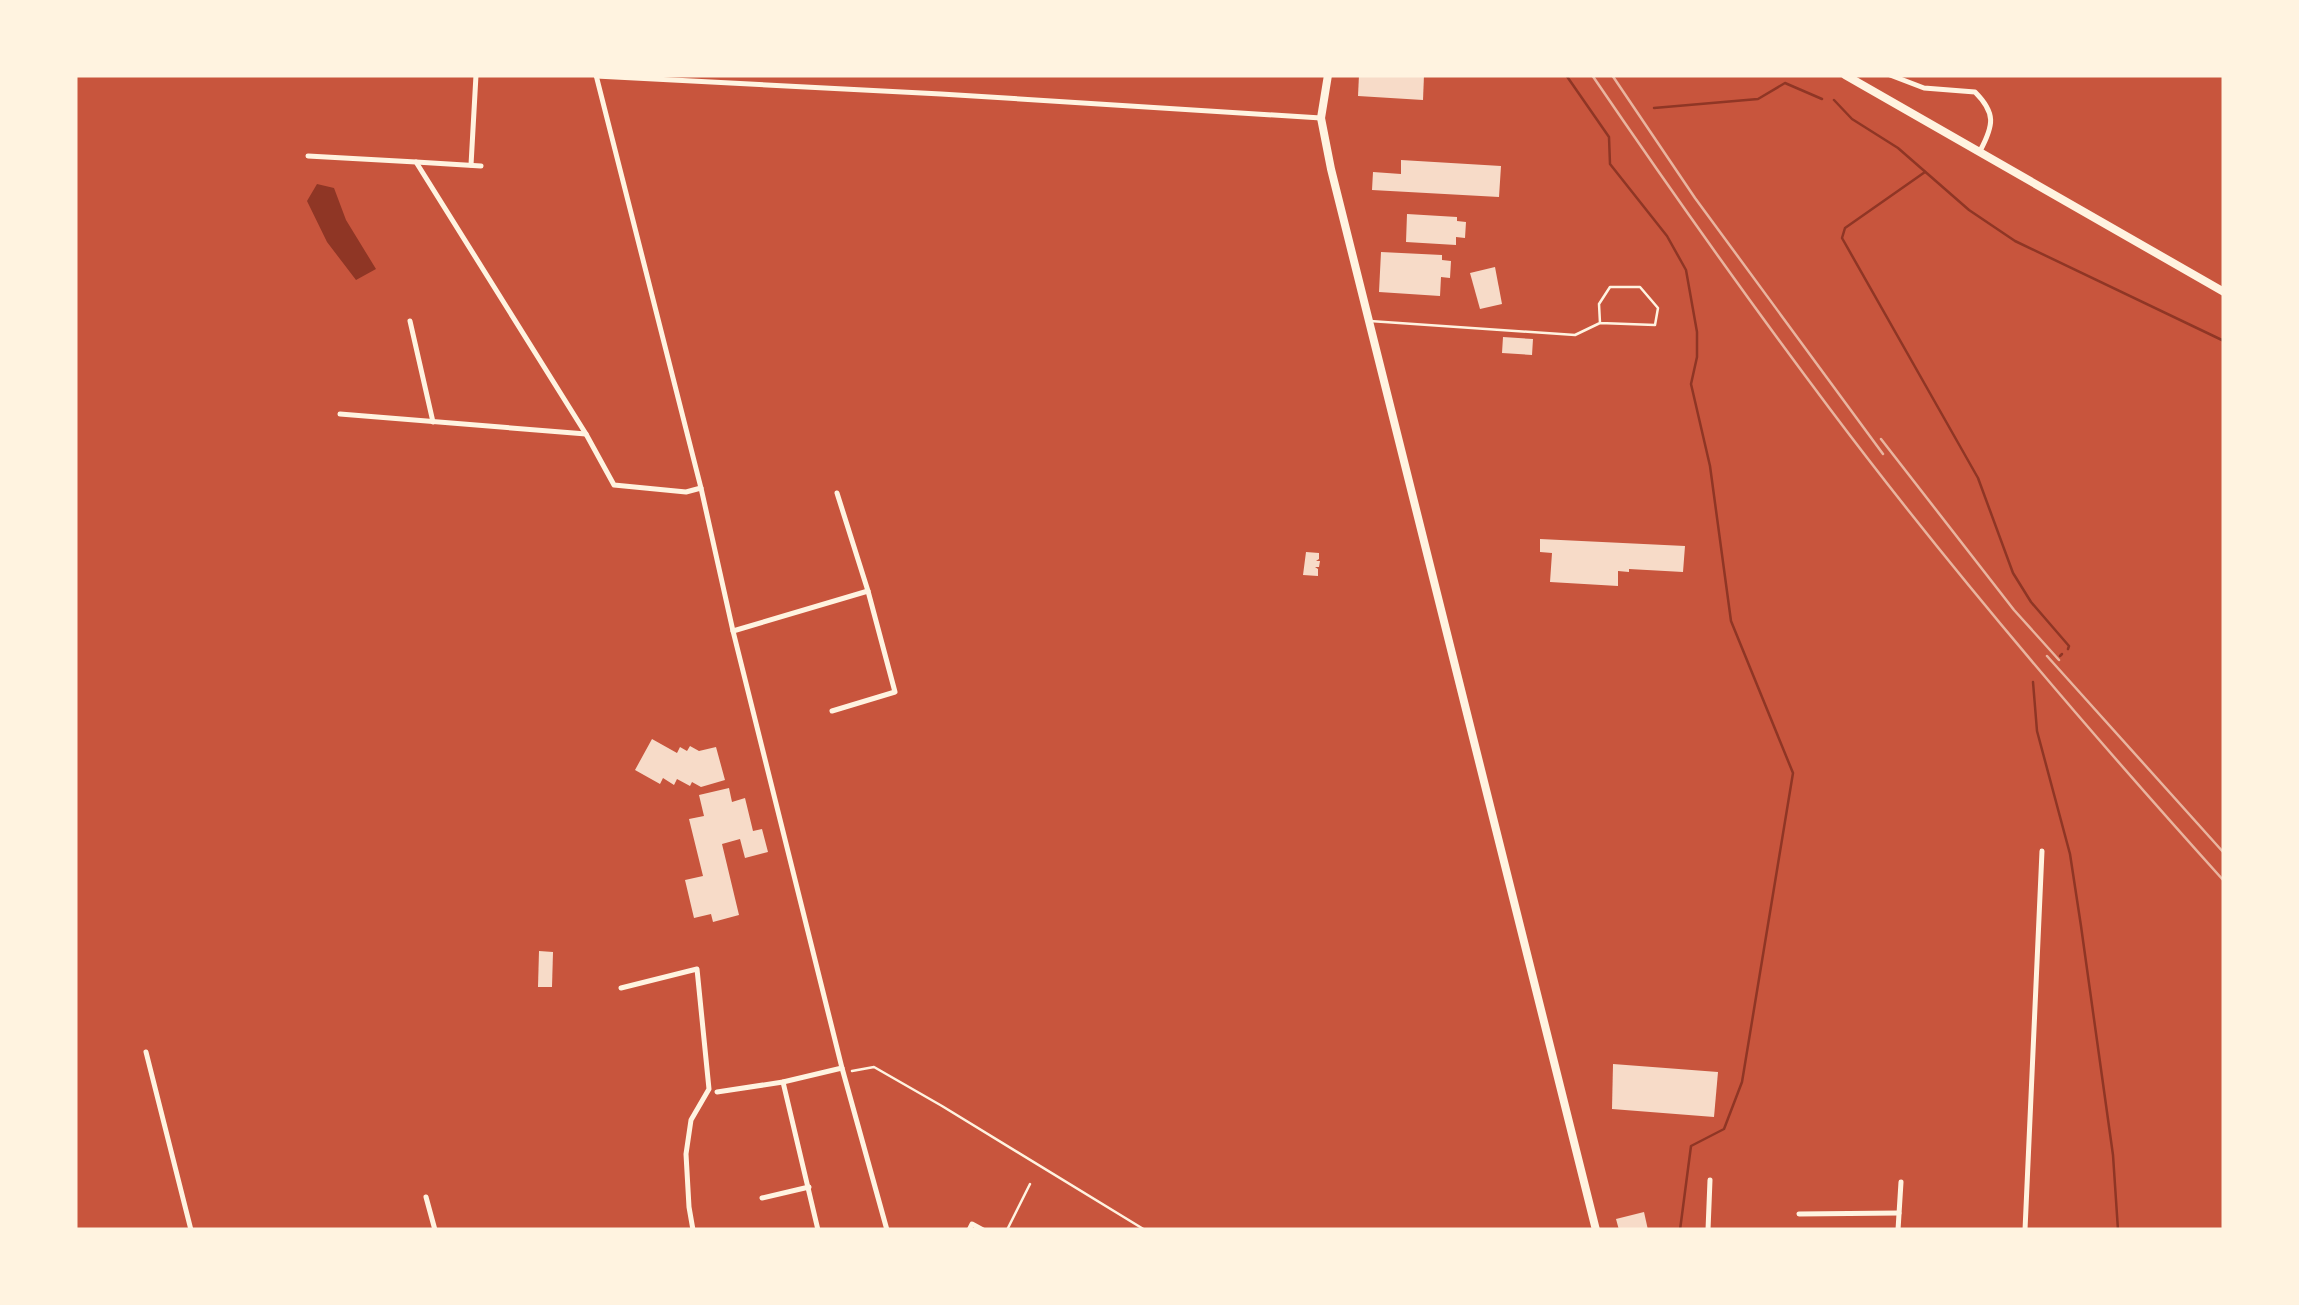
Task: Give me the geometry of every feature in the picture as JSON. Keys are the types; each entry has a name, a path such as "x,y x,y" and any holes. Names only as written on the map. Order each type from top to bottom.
{"street":[{"path":"471,166 476,75"},
{"path":"1328,75 1321,118 1596,1230"},
{"path":"1845,75 2224,292"},
{"path":"1890,75 1924,88 1975,92 1990,110 1991,125 1980,151"},
{"path":"887,1230 843,1071 596,76 1321,118"},
{"path":"308,156 481,166"},
{"path":"416,162 614,485 686,492 700,488"},
{"path":"410,320 433,422"},
{"path":"340,414 586,434"},
{"path":"832,711 895,692 837,493"},
{"path":"734,631 868,591"},
{"path":"2025,1230 2042,851"},
{"path":"621,988 697,969 710,1089 691,1120 686,1154 693,1230"},
{"path":"146,1052 191,1230"},
{"path":"717,1092 843,1071"},
{"path":"783,1082 818,1230"},
{"path":"1708,1230 1710,1180"},
{"path":"1898,1230 1901,1182"},
{"path":"762,1198 808,1187"},
{"path":"426,1197 435,1230"},
{"path":"1798,1214 1899,1213"},
{"path":"969,1230 972,1224 983,1230"}],"lane":[{"path":"1369,321 1575,335 1600,322 1654,325 1658,308 1640,287 1610,287 1599,304 1600,322"}],"path":[{"path":"843,1071 874,1068 1144,1230"},
{"path":"1007,1230 1030,1184"}],"shaded area":[{"path":"317,184 334,188 346,220 376,269 356,280 327,242 307,201"}],"building":[{"path":"1359,75 1424,75 1423,100 1358,96"},
{"path":"1401,160 1501,166 1499,197 1372,190 1373,172 1401,174"},
{"path":"1407,214 1457,217 1457,221 1466,222 1465,238 1456,237 1456,245 1406,242"},
{"path":"1381,252 1442,255 1442,260 1451,261 1450,278 1441,277 1440,296 1379,292"},
{"path":"1495,267 1502,304 1480,309 1470,273"},
{"path":"1503,337 1533,339 1532,355 1502,353"},
{"path":"1540,539 1685,546 1683,572 1618,571 1618,586 1550,582 1552,553 1540,552"},
{"path":"1306,552 1319,553 1319,567 1315,567 1318,576 1303,575"},
{"path":"652,739 677,753 680,747 687,751 690,746 699,751 716,747 725,780 701,787 677,779 674,785 663,778 660,784 635,770"},
{"path":"729,788 732,802 745,798 753,831 762,829 768,852 745,858 740,839 722,844 739,915 713,922 711,914 694,918 685,880 703,876 689,819 704,816 699,795"},
{"path":"539,951 553,952 552,987 538,987"},
{"path":"1613,1064 1718,1072 1714,1117 1612,1109"},
{"path":"1644,1212 1648,1230 1619,1230 1616,1219"}],"waterway":[{"path":"1566,75 1609,137 1610,164 1667,236 1686,270 1697,332 1691,384 1710,466 1731,621 1793,773 1742,1082 1724,1129 1691,1146 1680,1230"},
{"path":"1654,108 1758,99 1785,83 1822,99"},
{"path":"1834,100 1852,119 1898,148 1969,210 2015,241 2224,341"},
{"path":"1925,172 1845,228 1842,238 1978,478 2013,573 2068,649"},
{"path":"2033,682 2037,731 2070,854 2113,1155 2118,1230"}],"railway":[{"path":"1592,75 1799,368 1924,531 2022,650 2224,881"},
{"path":"1612,75 1695,198 1883,454"},
{"path":"1881,439 2014,610 2059,660"},
{"path":"2047,656 2224,853"}]}
